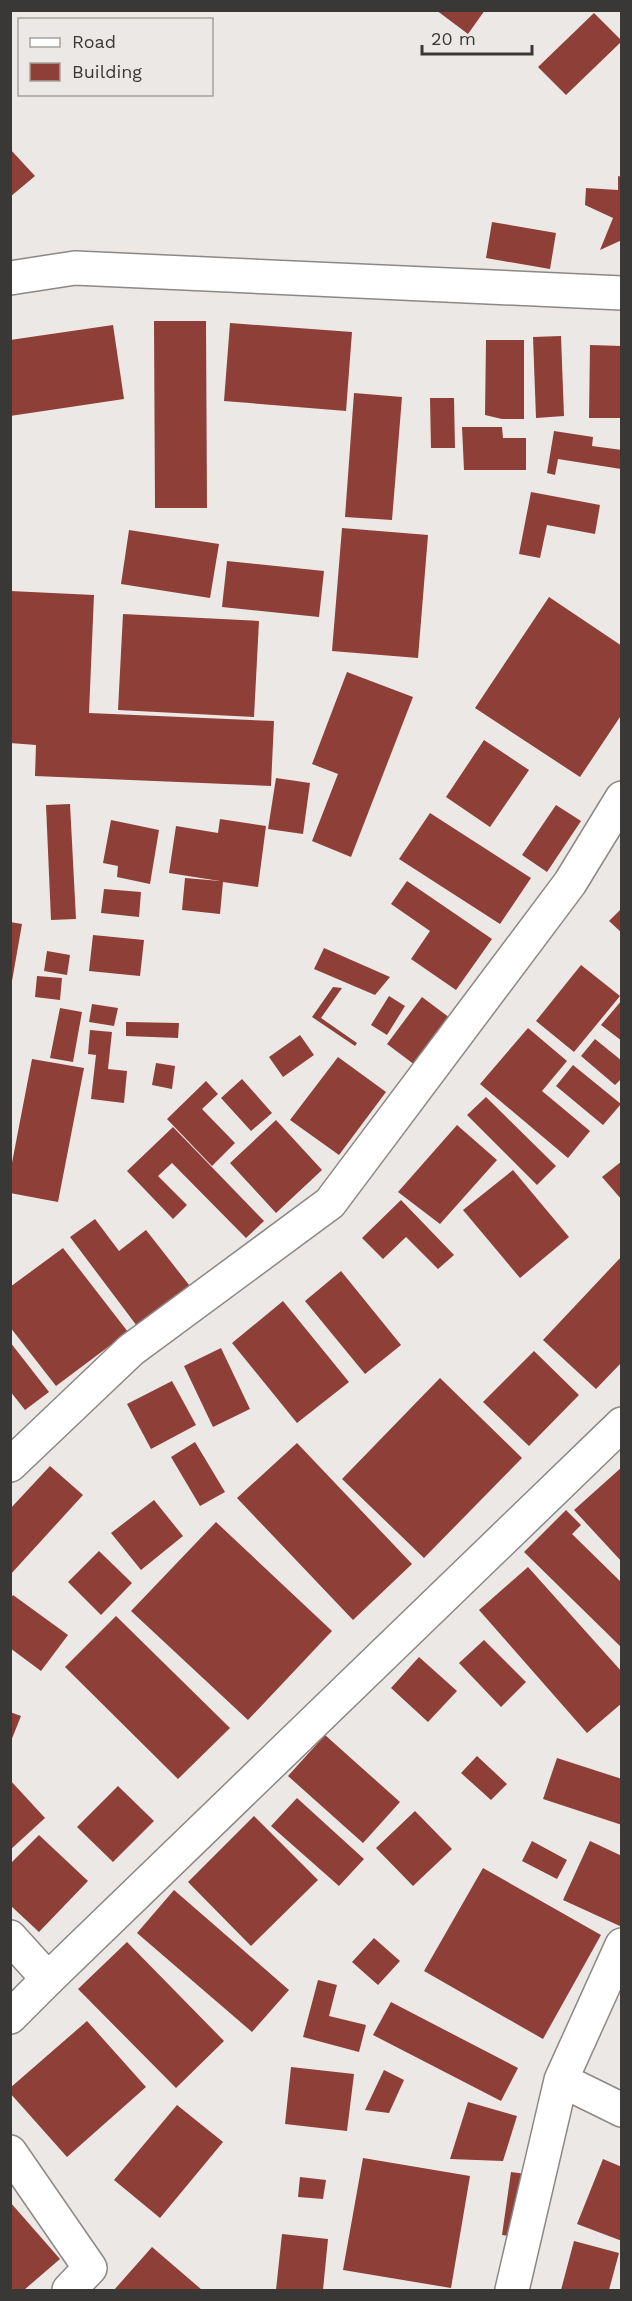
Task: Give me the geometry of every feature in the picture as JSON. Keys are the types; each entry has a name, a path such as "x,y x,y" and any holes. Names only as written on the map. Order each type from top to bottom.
{"street":[{"path":"10,278 75,268 621,293"},
{"path":"10,1465 131,1350 330,1203 570,883 621,798"},
{"path":"10,2017 621,1424"},
{"path":"10,1937 48,1979"},
{"path":"512,2290 561,2080 621,1945"},
{"path":"561,2080 621,2110"},
{"path":"10,2152 90,2268 69,2290"}],"building":[{"path":"436,10 485,10 468,34"},
{"path":"594,13 622,41 566,95 538,67"},
{"path":"10,149 35,176 10,197"},
{"path":"618,176 622,177 622,240 600,250 613,218 585,205 586,188 618,190"},
{"path":"492,222 556,233 550,269 486,258"},
{"path":"154,321 206,321 207,508 155,508"},
{"path":"230,323 352,332 346,411 224,401"},
{"path":"113,325 124,399 10,416 10,340"},
{"path":"561,336 564,416 536,418 533,337"},
{"path":"486,340 524,340 524,419 502,419 485,415"},
{"path":"590,345 622,346 622,418 589,418"},
{"path":"354,393 402,397 392,520 345,517"},
{"path":"430,398 454,398 455,448 431,448"},
{"path":"462,427 502,427 503,438 526,438 526,470 464,470"},
{"path":"554,431 593,437 592,446 622,450 621,469 558,459 555,475 547,473"},
{"path":"531,492 600,505 595,534 547,525 540,558 519,554"},
{"path":"342,528 428,535 418,658 332,651"},
{"path":"129,530 219,544 210,598 121,584"},
{"path":"227,561 324,571 319,617 222,607"},
{"path":"10,591 94,595 89,713 274,721 271,786 35,776 36,745 10,743"},
{"path":"549,597 622,646 622,714 580,777 475,708"},
{"path":"123,614 259,621 254,717 118,710"},
{"path":"347,672 413,697 351,857 312,841 338,774 312,764"},
{"path":"484,740 529,770 490,827 446,797"},
{"path":"276,778 310,783 303,834 268,829"},
{"path":"70,804 76,919 51,920 46,805"},
{"path":"556,805 581,821 547,872 522,855"},
{"path":"430,813 531,878 500,924 399,859"},
{"path":"220,819 266,826 258,887 223,882 220,914 182,910 185,878 220,881 169,873 176,826 218,833"},
{"path":"111,820 159,830 150,884 117,877 118,866 103,863"},
{"path":"407,881 492,939 456,990 411,959 430,931 391,904"},
{"path":"104,889 141,892 139,917 101,913"},
{"path":"622,908 622,933 609,921"},
{"path":"10,922 22,924 12,981 10,981"},
{"path":"93,935 144,940 140,976 89,971"},
{"path":"324,948 390,977 375,995 314,969"},
{"path":"47,951 70,955 67,975 44,971"},
{"path":"581,965 620,996 574,1052 536,1021"},
{"path":"37,976 62,978 60,1000 35,997"},
{"path":"333,987 342,988 321,1018 357,1043 355,1046 312,1017"},
{"path":"389,996 405,1006 387,1035 371,1025"},
{"path":"422,997 450,1018 415,1065 387,1044"},
{"path":"622,1000 622,1041 601,1025"},
{"path":"92,1004 118,1008 114,1026 89,1022"},
{"path":"60,1008 82,1012 73,1062 50,1058"},
{"path":"126,1022 179,1023 178,1038 126,1036"},
{"path":"528,1028 567,1061 542,1091 590,1131 568,1158 480,1084"},
{"path":"90,1030 112,1032 108,1069 127,1071 124,1103 91,1099 96,1055 88,1054"},
{"path":"300,1035 314,1055 283,1077 269,1057"},
{"path":"595,1039 622,1061 622,1078 615,1085 581,1056"},
{"path":"338,1057 386,1092 339,1155 290,1120"},
{"path":"32,1059 84,1068 58,1202 10,1193 10,1173"},
{"path":"156,1063 175,1066 172,1089 152,1085"},
{"path":"573,1065 621,1104 603,1125 556,1086"},
{"path":"242,1079 272,1113 251,1131 221,1098"},
{"path":"206,1081 218,1094 202,1109 235,1143 212,1166 167,1119"},
{"path":"486,1097 556,1166 537,1185 467,1115"},
{"path":"276,1120 322,1170 276,1213 230,1163"},
{"path":"457,1125 497,1160 440,1224 398,1192"},
{"path":"173,1127 264,1221 246,1238 172,1163 158,1176 187,1205 173,1219 127,1171"},
{"path":"622,1161 622,1200 602,1177"},
{"path":"513,1170 569,1237 520,1278 463,1210"},
{"path":"401,1200 454,1255 438,1269 406,1237 383,1259 362,1238"},
{"path":"95,1219 119,1251 146,1230 193,1290 140,1330 70,1237"},
{"path":"63,1248 128,1332 56,1386 10,1327 10,1287"},
{"path":"622,1256 622,1362 596,1389 543,1340"},
{"path":"341,1271 401,1345 365,1374 305,1301"},
{"path":"283,1301 349,1382 297,1423 232,1343"},
{"path":"10,1342 49,1392 25,1410 10,1391"},
{"path":"221,1348 250,1409 213,1427 184,1366"},
{"path":"534,1351 579,1395 529,1446 483,1402"},
{"path":"440,1378 522,1458 424,1558 342,1479"},
{"path":"172,1381 196,1425 151,1449 127,1404"},
{"path":"195,1442 225,1492 200,1506 171,1457"},
{"path":"297,1443 412,1564 353,1620 237,1498"},
{"path":"50,1466 83,1495 10,1575 10,1509"},
{"path":"622,1467 622,1562 574,1510"},
{"path":"154,1500 183,1536 141,1570 111,1533"},
{"path":"566,1510 581,1525 572,1534 622,1583 622,1648 524,1552"},
{"path":"216,1522 332,1631 248,1720 131,1611"},
{"path":"99,1551 132,1583 101,1615 68,1582"},
{"path":"528,1567 622,1672 622,1703 587,1733 479,1610"},
{"path":"13,1595 68,1635 41,1671 10,1648 10,1599"},
{"path":"116,1616 230,1728 178,1779 65,1667"},
{"path":"484,1640 526,1682 501,1707 459,1663"},
{"path":"419,1657 457,1691 428,1722 391,1688"},
{"path":"10,1712 21,1716 11,1741 10,1740"},
{"path":"325,1735 400,1802 363,1843 288,1776"},
{"path":"477,1756 507,1784 491,1800 461,1773"},
{"path":"557,1758 622,1779 622,1825 543,1799"},
{"path":"10,1780 45,1818 10,1850"},
{"path":"118,1786 154,1821 113,1862 77,1827"},
{"path":"297,1798 364,1859 339,1886 271,1826"},
{"path":"415,1811 452,1849 413,1886 376,1848"},
{"path":"254,1816 318,1880 251,1946 188,1882"},
{"path":"39,1835 88,1881 39,1932 10,1905 10,1864"},
{"path":"532,1841 567,1860 557,1879 522,1861"},
{"path":"590,1841 622,1856 622,1927 563,1900"},
{"path":"483,1868 601,1935 543,2039 424,1971"},
{"path":"174,1890 289,1990 252,2032 137,1933"},
{"path":"374,1938 400,1961 378,1985 352,1962"},
{"path":"127,1942 224,2041 176,2088 78,1989"},
{"path":"318,1980 337,1985 329,2016 366,2025 359,2052 303,2037"},
{"path":"391,2002 518,2068 501,2101 373,2035"},
{"path":"87,2021 146,2087 67,2157 10,2093 10,2088"},
{"path":"291,2067 354,2074 347,2131 285,2124"},
{"path":"384,2070 404,2080 389,2113 365,2110"},
{"path":"468,2102 517,2116 503,2161 450,2159"},
{"path":"177,2105 223,2142 160,2218 114,2180"},
{"path":"363,2158 470,2176 451,2288 343,2270"},
{"path":"603,2159 622,2167 622,2241 577,2224"},
{"path":"511,2172 526,2174 517,2237 502,2235"},
{"path":"300,2177 326,2180 323,2199 298,2197"},
{"path":"10,2202 60,2259 24,2290 14,2290 10,2287"},
{"path":"282,2234 328,2239 323,2290 276,2290"},
{"path":"574,2241 619,2253 609,2290 561,2290"},
{"path":"152,2247 202,2290 114,2290"}]}
